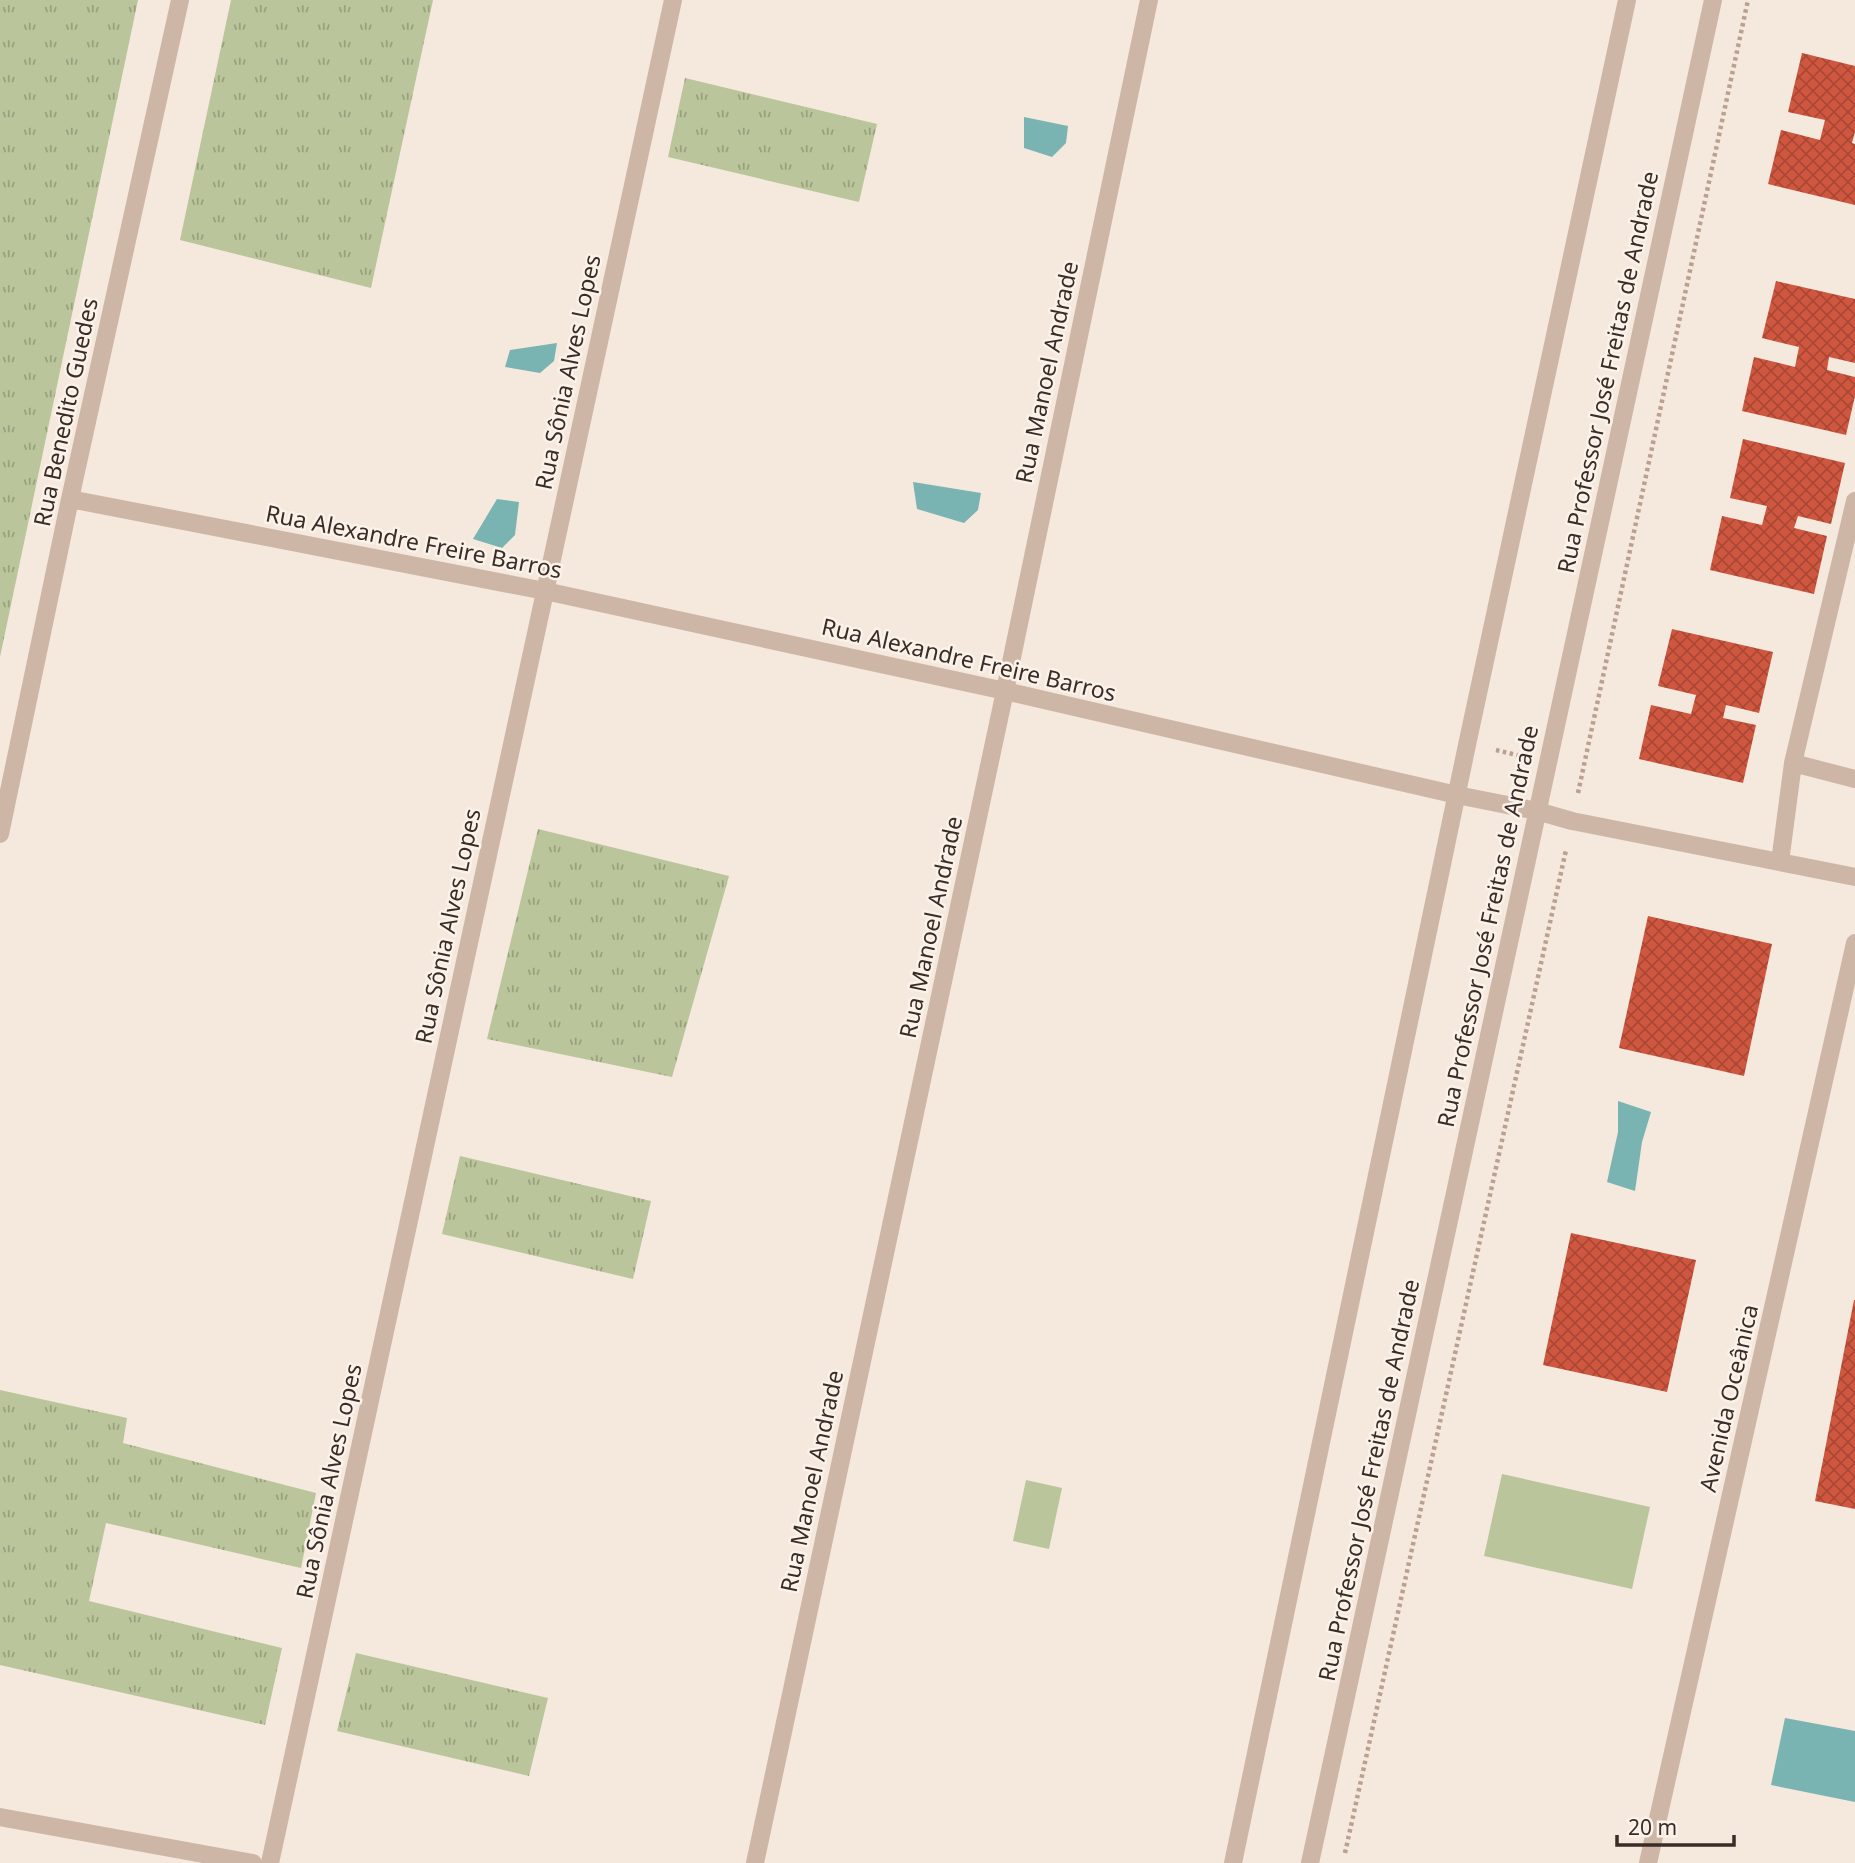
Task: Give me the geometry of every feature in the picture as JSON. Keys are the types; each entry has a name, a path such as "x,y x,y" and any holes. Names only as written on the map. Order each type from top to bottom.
{"street":[{"name":"Rua Benedito Guedes","path":"0,834 70,499 180,0"},
{"name":"Rua Sônia Alves Lopes","path":"270,1863 673,0"},
{"name":"Rua Manoel Andrade","path":"755,1863 1149,0"},
{"path":"1233,1863 1627,0"},
{"name":"Rua Professor José Freitas de Andrade","path":"1310,1863 1713,0"},
{"name":"Rua Alexandre Freire Barros","path":"70,499 545,591 1005,691 1572,821 1855,877"},
{"path":"1780,862 1793,763 1855,501"},
{"path":"1793,763 1855,779"},
{"name":"Avenida Oceânica","path":"1648,1863 1855,943"},
{"path":"0,1817 253,1863"}],"path":[{"path":"1343,1863 1572,821 1748,0"}],"green space":[{"path":"0,0 138,0 0,657"},
{"path":"231,0 433,0 371,288 180,240"},
{"path":"685,78 877,124 859,202 668,157"},
{"path":"538,829 729,876 672,1077 487,1039"},
{"path":"460,1156 651,1201 633,1279 442,1234"},
{"path":"0,1390 127,1418 123,1443 316,1493 301,1568 106,1523 89,1601 282,1648 265,1725 0,1665"},
{"path":"1502,1474 1650,1507 1632,1589 1484,1556"},
{"path":"1026,1480 1062,1488 1049,1549 1013,1541"},
{"path":"356,1653 548,1698 529,1776 337,1731"}],"water":[{"path":"1024,117 1068,126 1066,143 1052,157 1024,148"},
{"path":"557,343 554,361 540,373 505,367 510,350"},
{"path":"913,482 981,493 978,510 964,523 917,509"},
{"path":"497,499 519,502 515,535 502,548 473,539"},
{"path":"1618,1101 1651,1112 1642,1142 1635,1191 1607,1182 1618,1132"},
{"path":"1785,1718 1855,1731 1855,1802 1771,1785"}],"building":[{"path":"1802,53 1855,66 1855,132 1852,143 1855,144 1855,205 1768,184 1781,130 1820,140 1825,120 1788,112"},
{"path":"1776,281 1855,299 1855,363 1829,357 1827,370 1855,377 1855,396 1846,435 1742,411 1754,357 1795,367 1799,347 1762,338"},
{"path":"1743,439 1845,463 1831,524 1798,516 1794,528 1827,536 1814,594 1710,570 1722,516 1762,525 1767,506 1730,498"},
{"path":"1672,629 1773,652 1759,713 1726,705 1723,718 1756,725 1743,783 1639,759 1651,705 1691,714 1696,695 1658,686"},
{"path":"1648,916 1772,944 1744,1076 1619,1048"},
{"path":"1571,1233 1696,1260 1667,1392 1543,1365"},
{"path":"1855,1300 1855,1509 1815,1501"}]}
